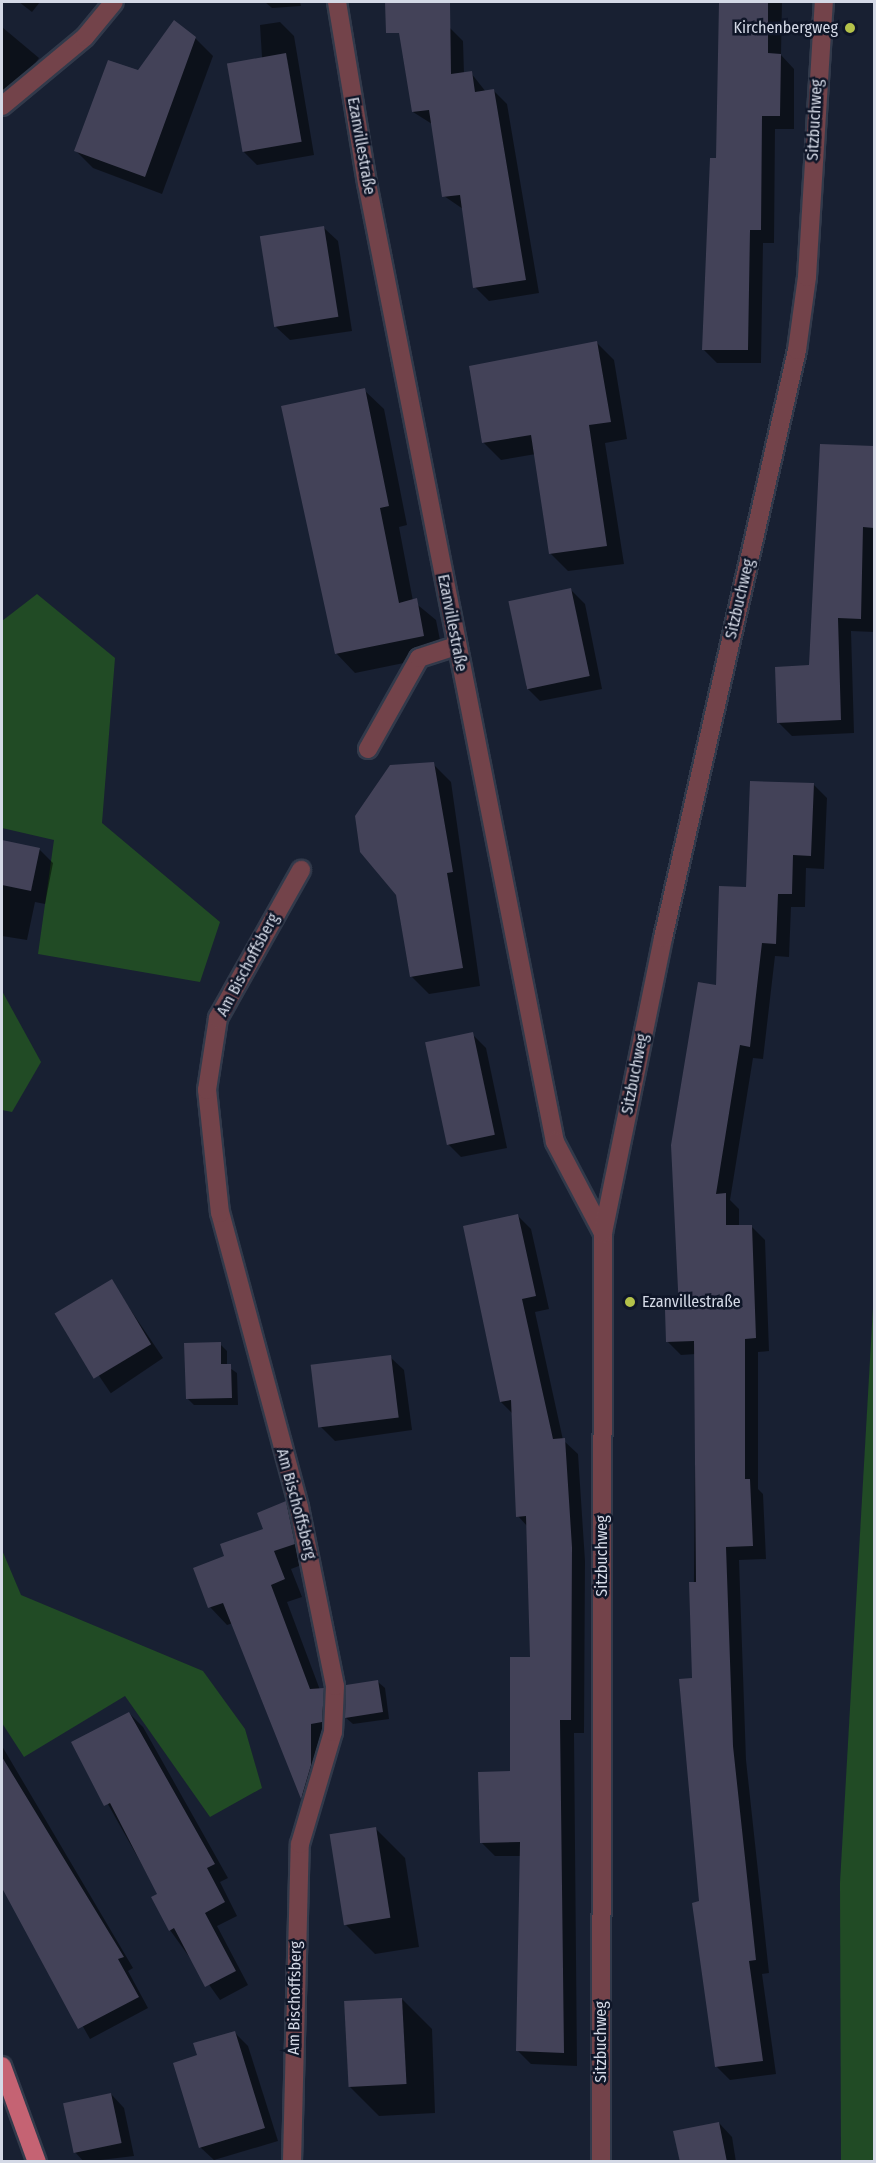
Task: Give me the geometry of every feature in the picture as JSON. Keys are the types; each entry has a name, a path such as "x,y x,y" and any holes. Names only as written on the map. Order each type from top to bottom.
{"main road":[{"path":"2,2066 37,2162"}],"street":[{"path":"2,106 85,37 114,2"},
{"name":"Ezanvillestraße","path":"337,2 457,646 555,1142 603,1233"},
{"name":"Sitzbuchweg","path":"601,2162 603,1233 663,938 796,350 807,277 824,2"},
{"path":"369,749 419,658 457,646"},
{"name":"Am Bischoffsberg","path":"292,2162 298,1864 334,1726 334,1686 299,1507 220,1214 207,1090 218,1018 301,870"}],"green space":[{"path":"37,594 115,658 102,823 220,922 200,982 38,954 54,840 2,828 2,621"},
{"path":"2,991 41,1062 12,1112 2,1110"},
{"path":"874,1290 874,2161 841,2162 840,1883"},
{"path":"2,1550 21,1595 203,1671 245,1729 262,1788 210,1817 125,1696 24,1757 2,1723"}],"building":[{"path":"385,2 450,2 451,74 472,71 475,92 494,89 526,280 473,288 460,195 442,197 429,110 412,112 399,33 386,33"},
{"path":"719,2 768,2 768,53 781,54 780,116 762,116 761,230 750,230 748,350 702,350 710,158 716,158"},
{"path":"174,20 196,37 145,177 74,151 108,60 138,70"},
{"path":"286,53 302,142 243,152 227,63"},
{"path":"324,226 338,317 274,327 260,236"},
{"path":"597,341 611,422 589,425 607,546 549,554 531,435 482,443 469,366"},
{"path":"365,388 389,506 380,508 399,603 417,598 424,636 335,654 281,406"},
{"path":"820,444 874,446 874,528 863,527 861,619 838,618 841,720 777,723 775,667 809,665"},
{"path":"571,588 590,676 527,689 508,601"},
{"path":"434,762 453,872 447,873 463,968 410,977 396,895 360,852 355,816 390,765"},
{"path":"750,781 814,783 811,856 793,855 792,894 778,894 776,944 762,943 750,1047 740,1045 716,1194 726,1193 726,1225 752,1225 756,1338 745,1339 745,1479 750,1479 753,1546 726,1547 733,1746 756,1960 749,1961 763,2061 715,2067 692,1903 699,1901 679,1679 692,1678 689,1582 696,1582 694,1341 666,1342 665,1310 679,1310 671,1145 698,982 716,985 719,886 746,887"},
{"path":"2,840 40,848 31,891 2,885"},
{"path":"473,1032 495,1135 447,1145 425,1042"},
{"path":"518,1214 536,1296 522,1299 553,1439 565,1438 572,1547 571,1720 560,1720 564,2053 516,2051 520,1842 480,1843 478,1772 510,1771 510,1657 530,1657 526,1516 516,1517 511,1400 500,1402 463,1226"},
{"path":"112,1279 151,1344 94,1379 55,1314"},
{"path":"221,1342 221,1364 231,1364 232,1398 186,1399 184,1343"},
{"path":"391,1355 399,1418 318,1427 311,1365"},
{"path":"286,1501 295,1544 274,1551 285,1579 271,1585 310,1689 324,1688 322,1722 311,1724 311,1765 301,1799 223,1603 208,1608 193,1568 224,1556 220,1544 263,1529 257,1513"},
{"path":"378,1680 383,1712 345,1718 346,1685"},
{"path":"129,1712 215,1864 207,1868 225,1902 205,1913 236,1971 205,1987 174,1928 169,1931 151,1897 157,1894 110,1803 104,1806 71,1742"},
{"path":"2,1757 124,1957 118,1959 139,1997 78,2029 2,1888"},
{"path":"376,1827 390,1918 344,1925 330,1834"},
{"path":"402,1998 407,2084 349,2087 344,2001"},
{"path":"235,2031 265,2128 199,2148 173,2063 197,2055 193,2043"},
{"path":"111,2093 122,2143 74,2153 63,2103"},
{"path":"719,2122 727,2162 680,2162 673,2131"}],"place":[{"name":"Kirchenbergweg","path":"850,28"},
{"name":"Ezanvillestraße","path":"630,1302"}]}
